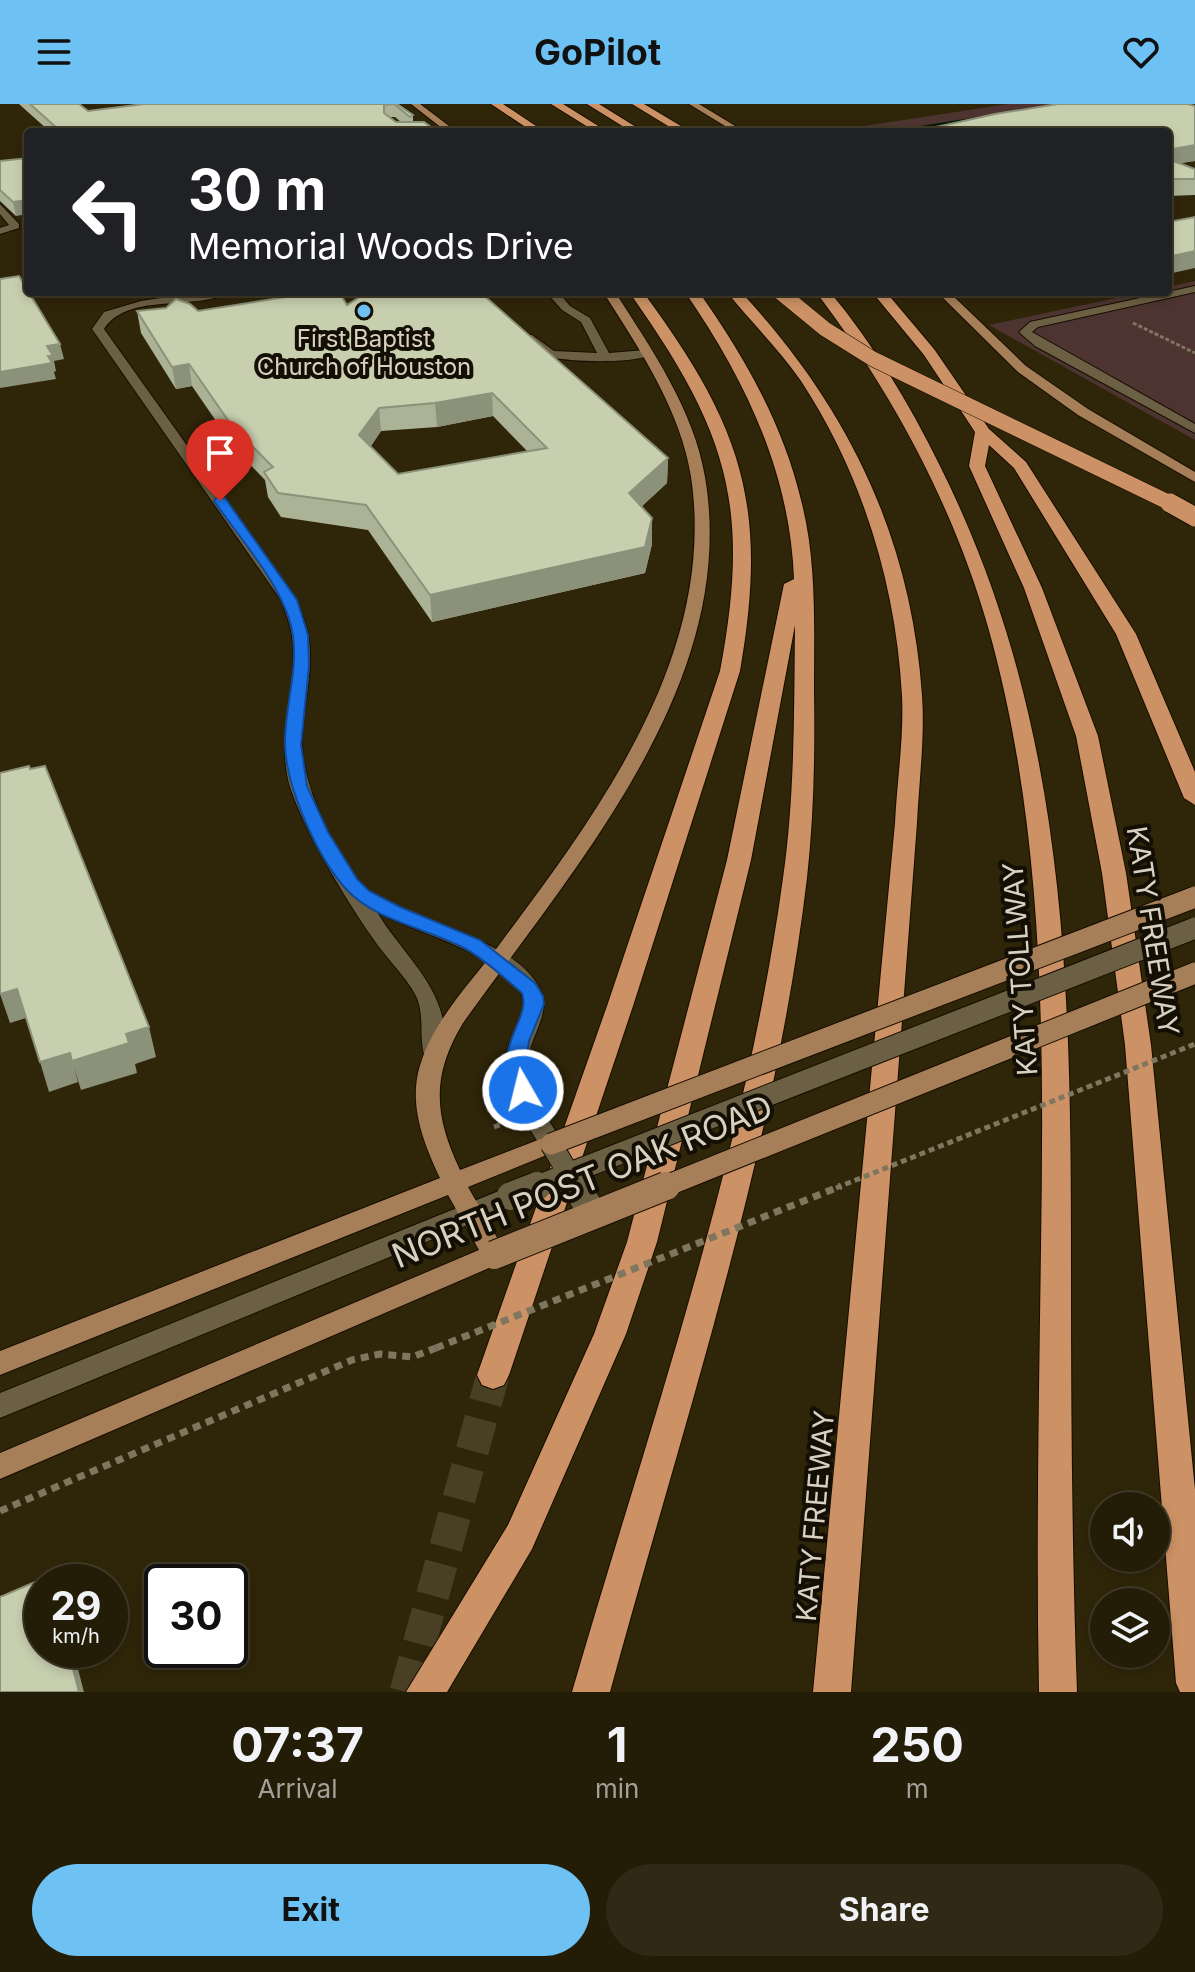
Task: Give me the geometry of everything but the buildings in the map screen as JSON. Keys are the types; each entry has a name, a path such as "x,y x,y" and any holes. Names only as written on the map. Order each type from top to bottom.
{"highway":[{"path":"496,104 534,128"},
{"path":"592,104 632,128"},
{"path":"637,104 679,128"},
{"path":"567,106 597,128"},
{"path":"567,106 611,128"},
{"path":"493,1375 620,1006 730,671 740,627 746,554 743,516 732,461 702,388 639,296"},
{"path":"591,1692 728,1214 773,1016 795,876 803,782 804,627 800,546 794,504 785,469 762,411 724,337 695,296"},
{"name":"KATY FREEWAY","path":"738,296 788,353 845,439 866,486 886,544 909,649 912,699 906,823 832,1692"},
{"path":"785,296 812,320 864,354 1124,478 1195,517"},
{"path":"803,296 838,325 894,358 1147,477 1195,503"},
{"name":"KATY TOLLWAY","path":"826,296 893,392 937,470 966,534 1003,644 1019,705 1039,812 1058,1073 1054,1542 1058,1692"},
{"path":"882,296 929,352 983,432 1020,465 1126,634 1195,798"},
{"name":"KATY FREEWAY","path":"983,432 977,466 1033,588 1087,736 1114,873 1140,1060 1195,1683"},
{"path":"425,1692 520,1537 610,1334 642,1242 739,860 800,546"}],"main road":[{"path":"415,104 447,128"},
{"path":"693,104 734,128"},
{"path":"494,1255 454,1181 432,1131 428,1114 428,1076 451,1026 546,897 632,766 677,665 695,605 704,542 697,475 677,418 646,354 611,296"},
{"path":"947,296 1022,369 1083,412 1195,478"},
{"name":"NORTH POST OAK ROAD","path":"0,1363 525,1154 545,1133 1195,897"},
{"name":"NORTH POST OAK ROAD","path":"0,1466 593,1214 1195,973"}],"street":[{"path":"0,207 15,226 0,231"},
{"path":"1172,294 1195,289"},
{"path":"196,296 141,304 108,314 98,329 289,600 300,635 301,666 293,745 299,786 319,832 378,931 426,995 434,1022 435,1057"},
{"path":"556,296 566,308 586,320 605,357"},
{"path":"1163,296 1034,324 1025,332 1039,343 1195,429"},
{"path":"522,331 551,354 605,357 646,354"},
{"path":"350,883 378,904 473,944 523,981 534,996 532,1014 519,1041 516,1064 523,1090 593,1214"},
{"path":"0,1406 568,1173 1195,928"}],"path":[{"path":"1125,319 1195,353"},
{"path":"0,1511 352,1360 380,1354 412,1357 1195,1044"},
{"path":"494,1127 505,1123"}],"shaded area":[{"path":"1008,104 1094,104 939,128 851,128"},
{"path":"1195,281 1195,440 989,325 1126,296 1172,296 1172,286"}],"waterway":[{"path":"911,128 990,116"}],"tunnel":[{"path":"406,1692 493,1375"}],"place":[{"name":"First Baptist Church of Houston","path":"364,311"}],"route":[{"path":"220,501 289,600 300,635 301,666 293,745 299,786 319,832 350,883 363,895 473,944 529,988 534,1004 519,1041 516,1064 523,1090"}]}
